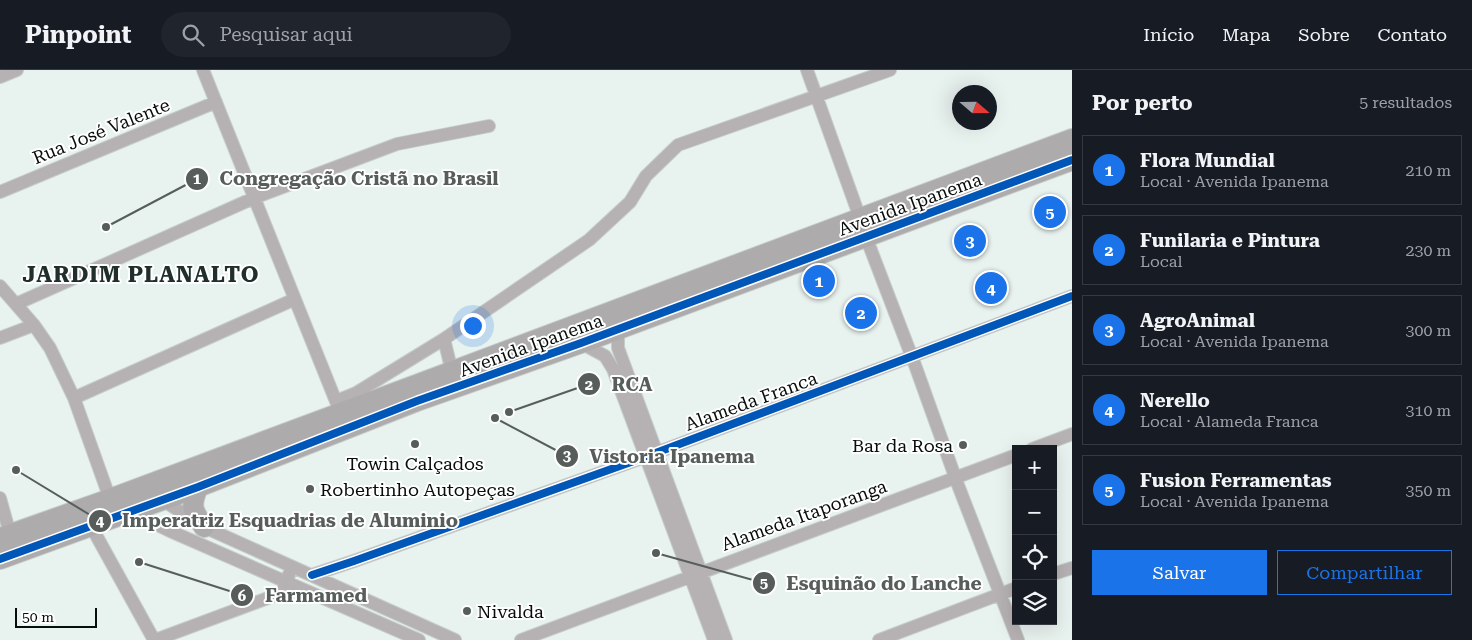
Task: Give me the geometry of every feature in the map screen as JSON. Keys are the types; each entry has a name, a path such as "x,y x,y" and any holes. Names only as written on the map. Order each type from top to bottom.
{"main road":[{"name":"Avenida Ipanema","path":"0,559 198,487 417,401 624,327 1072,139"},
{"name":"Avenida Ipanema","path":"5,536 141,487 338,407 452,372 863,228 1072,160"},
{"path":"198,487 192,501 195,514 204,527"}],"street":[{"path":"0,77 17,70"},
{"path":"202,70 338,407 356,393 444,340 589,240 630,202 646,176 678,145 890,70"},
{"path":"807,70 955,477 1018,640"},
{"name":"Rua José Valente","path":"0,192 216,102"},
{"path":"16,304 254,198 397,144 489,126"},
{"path":"0,286 34,325 50,348 74,398 110,499"},
{"name":"Alameda Franca","path":"312,575 354,562 651,454 1072,296"},
{"path":"74,398 295,299"},
{"path":"0,338 34,325"},
{"path":"624,327 618,336 618,348 651,454 695,574 714,640"},
{"path":"444,340 452,372"},
{"path":"581,343 605,356 613,369 651,454"},
{"path":"1043,445 1072,434"},
{"name":"Alameda Itaporanga","path":"521,640 1012,456"},
{"path":"141,487 204,527 455,640"},
{"path":"0,498 5,536"},
{"path":"131,512 170,531 419,640"},
{"path":"91,526 154,640 276,595 283,590 288,582 290,571 288,564"},
{"path":"348,591 343,585 342,580 344,573 354,562"},
{"path":"1057,573 1072,568"},
{"path":"695,574 726,640"},
{"path":"879,640 1012,589"}],"cycle path":[{"path":"0,559 198,487 417,401 581,343 1072,160"},
{"path":"312,575 645,457 1072,296"}],"place":[{"name":"Fusion Ferramentas","path":"1050,212"},
{"name":"Congregação Cristã no Brasil","path":"106,227"},
{"name":"AgroAnimal","path":"970,241"},
{"name":"Flora Mundial","path":"819,281"},
{"name":"Nerello","path":"991,288"},
{"name":"Funilaria e Pintura","path":"861,313"},
{"name":"RCA","path":"509,412"},
{"name":"Vistoria Ipanema","path":"495,418"},
{"name":"Towin Calçados","path":"415,444"},
{"name":"Bar da Rosa","path":"963,445"},
{"name":"Imperatriz Esquadrias de Aluminio","path":"16,470"},
{"name":"Robertinho Autopeças","path":"310,489"},
{"name":"Esquinão do Lanche","path":"656,553"},
{"name":"Farmamed","path":"139,562"},
{"name":"Nivalda","path":"467,611"}],"district":[{"name":"JARDIM PLANALTO","path":"141,274"}]}
